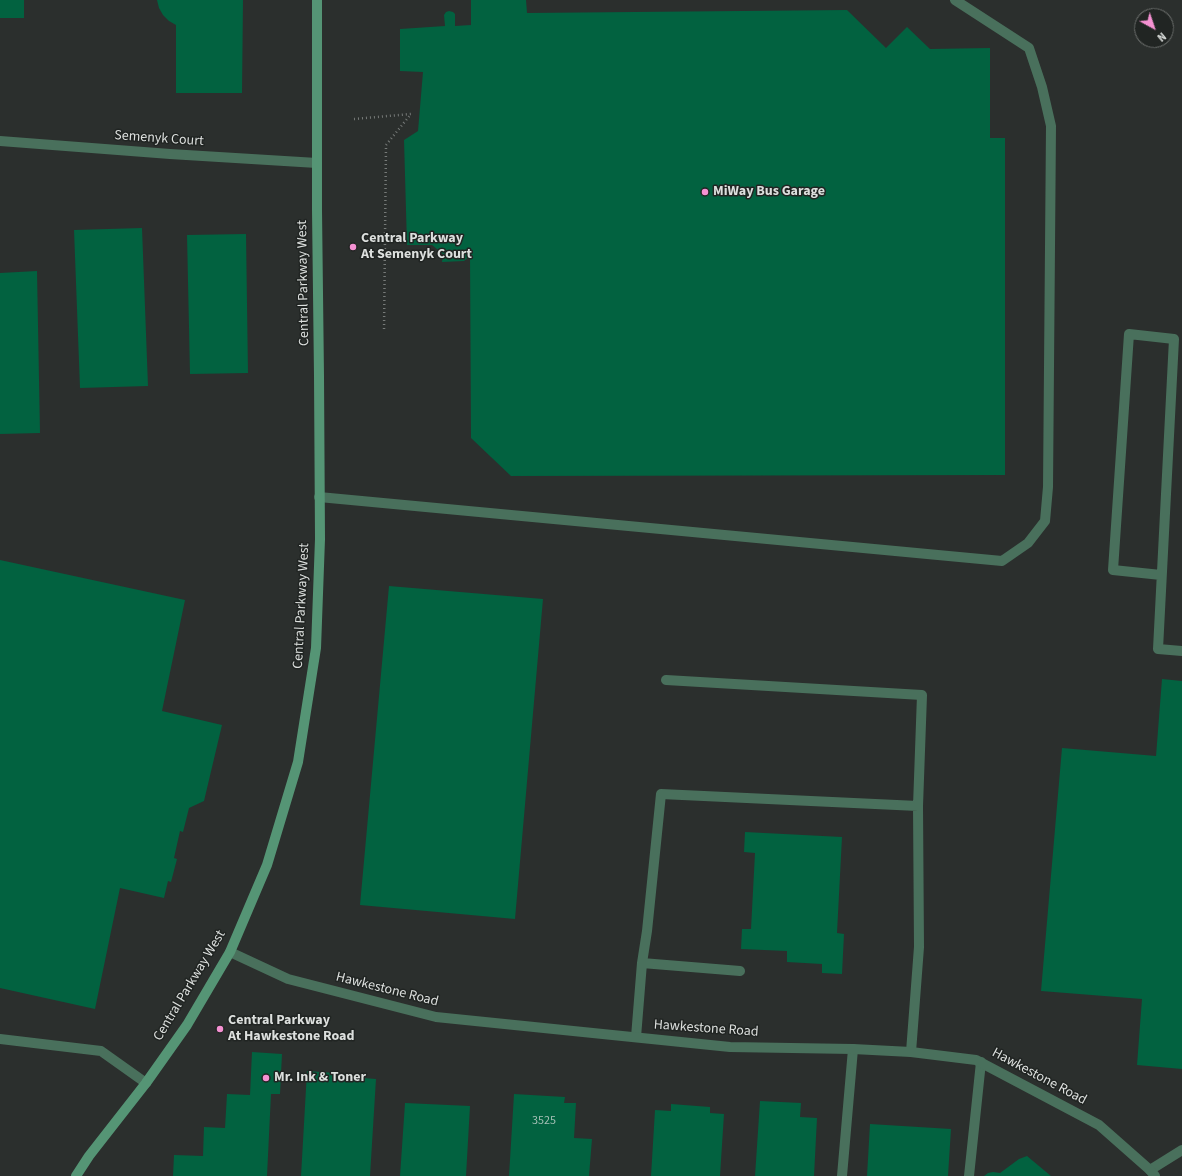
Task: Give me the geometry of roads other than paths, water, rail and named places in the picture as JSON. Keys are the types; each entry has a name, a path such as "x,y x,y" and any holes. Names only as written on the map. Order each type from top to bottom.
{"street":[{"name":"Central Parkway West","path":"76,1176 89,1156 146,1083 187,1025 230,952 267,864 298,762 316,648 320,539 317,163 318,0"},
{"path":"319,497 1002,561 1028,543 1045,521 1048,487 1051,126 1042,87 1029,48 955,0"},
{"name":"Semenyk Court","path":"0,140 170,154 317,163"},
{"path":"1161,575 1113,570 1129,334 1174,339 1158,649 1182,651"},
{"path":"666,680 922,695 918,806 919,947 911,1052"},
{"path":"636,1038 642,963 647,931 661,794 918,806"},
{"name":"Hawkestone Road","path":"230,952 288,979 436,1017 730,1047 853,1049 911,1052 976,1060 1100,1125 1153,1173"},
{"path":"642,963 740,971"},
{"path":"0,1039 102,1051 146,1083"},
{"path":"842,1176 853,1049"},
{"path":"969,1176 981,1062"},
{"path":"1153,1173 1182,1150"}],"place":[{"name":"MiWay Bus Garage","path":"705,192"},
{"name":"Central Parkway At Semenyk Court","path":"353,247"},
{"name":"Central Parkway At Hawkestone Road","path":"220,1029"},
{"name":"Mr. Ink & Toner","path":"266,1078"}]}
